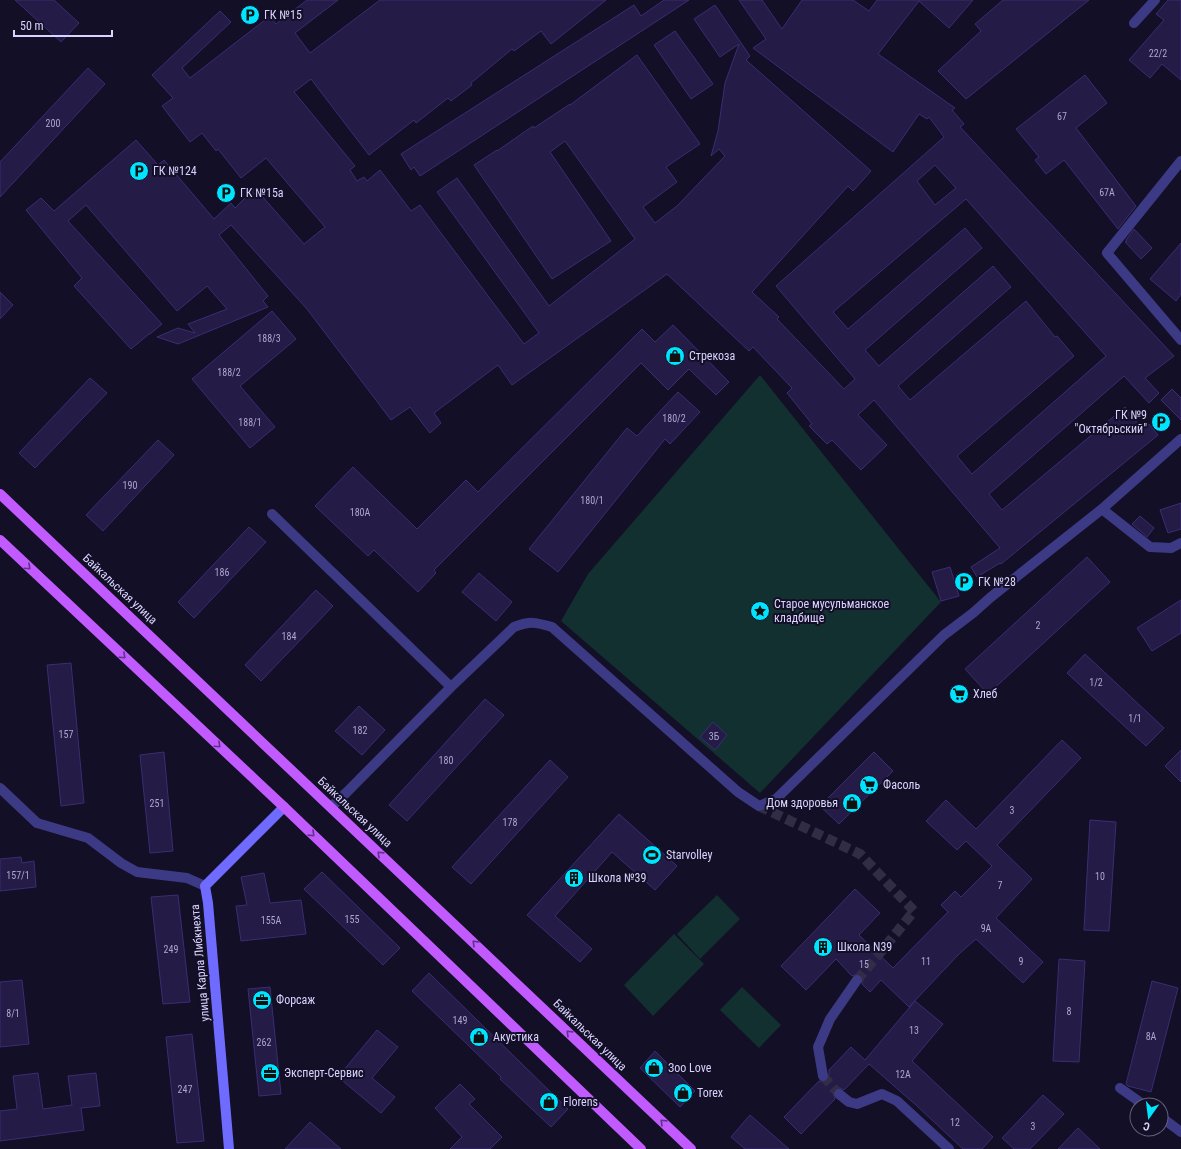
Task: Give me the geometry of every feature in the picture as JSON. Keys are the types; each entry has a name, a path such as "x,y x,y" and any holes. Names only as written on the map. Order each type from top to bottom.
{"main road":[{"name":"Байкальская улица","path":"0,494 331,806 691,1149"},
{"path":"0,540 284,807 642,1149"}],"street":[{"path":"1134,23 1155,0"},
{"path":"1181,162 1107,253 1181,340"},
{"path":"331,806 514,627 525,623 538,622 552,627 738,792 759,806 776,799 944,635 1102,509 1181,439"},
{"path":"1102,509 1150,547 1170,548 1181,543"},
{"path":"272,514 451,687"},
{"path":"0,788 37,823 88,838 121,863 138,872 187,878 205,886 284,807"},
{"name":"улица Карла Либкнехта","path":"205,886 208,903 229,1149"},
{"path":"823,1076 818,1047 830,1019 857,980"},
{"path":"1120,1088 1133,1097"},
{"path":"839,1094 849,1102 856,1104 882,1094 898,1100 949,1149"},
{"path":"1169,1123 1181,1132"}],"green space":[{"path":"760,375 941,602 760,793 561,621 588,574"},
{"path":"717,895 740,919 700,959 677,934"},
{"path":"674,934 704,964 653,1016 624,985"},
{"path":"742,987 781,1025 759,1048 720,1010"}],"building":[{"path":"15,0 54,0 79,23 61,42"},
{"path":"307,0 338,0 295,33 310,53 380,0 606,0 551,44 541,31 514,51 512,49 471,83 472,85 451,101 448,98 416,123 414,120 369,155 311,79 294,92 355,166 350,170 357,181 364,177 367,181 380,170 411,211 420,205 524,344 539,333 437,192 457,178 549,306 635,239 565,141 550,152 611,241 552,279 474,165 533,126 534,128 570,105 637,55 700,144 666,167 677,182 643,207 655,223 677,206 725,156 719,149 711,156 718,131 725,83 739,44 720,57 694,19 715,5 750,56 746,60 871,171 853,191 848,186 752,292 779,317 777,319 844,389 855,379 776,286 944,137 929,117 927,119 919,114 893,152 753,48 766,39 739,0 762,0 782,29 802,0 853,0 869,11 877,0 973,0 949,28 919,1 878,54 955,108 952,110 964,124 960,127 1174,356 1145,378 1159,393 1149,403 1124,376 989,494 1002,510 1125,407 1142,429 1149,424 1158,435 1001,564 1000,563 977,577 971,567 1000,548 874,400 858,415 887,445 861,470 832,440 827,444 809,426 812,424 787,393 792,388 753,347 749,351 667,274 512,385 498,365 434,413 441,423 430,433 410,407 391,420 307,309 231,225 219,235 268,296 263,301 268,307 178,344 157,337 178,328 195,333 188,324 227,309 207,286 177,311 86,205 68,221 162,324 131,349 74,286 82,278 26,210 41,198 54,211 136,140 158,165 164,160 214,219 231,203 235,208 255,188 304,244 325,227 266,158 241,178 218,149 216,151 202,133 190,142 162,106 173,98 152,75 220,11 231,22 182,68 190,78 270,16 276,24","holes":["935,165 956,188 935,205 917,181","966,199 1106,356 972,474 957,456 1074,356 1057,336 1055,337 1026,301 910,400 898,386 1011,287 993,266 879,366 865,350 982,248 965,228 848,329 833,312"]},
{"path":"664,0 689,0 420,176 414,167 411,170 401,154 634,5 641,16"},
{"path":"1003,0 1089,0 966,99 938,71 981,31 975,24"},
{"path":"1168,0 1181,0 1181,80 1162,64 1150,78 1129,60 1164,20 1156,14"},
{"path":"675,31 713,84 691,99 654,45"},
{"path":"88,68 105,84 0,197 0,162"},
{"path":"1085,75 1107,103 1076,128 1136,206 1118,229 1064,160 1046,174 1035,160 1039,157 1016,129"},
{"path":"1134,229 1152,248 1141,259 1125,242"},
{"path":"1181,243 1181,294 1176,301 1150,279"},
{"path":"0,292 13,305 0,319"},
{"path":"272,311 296,339 240,386 275,427 250,448 192,379"},
{"path":"673,325 729,382 716,395 689,369 668,390 641,363 434,570 436,573 418,592 374,550 368,556 315,506 353,467 417,529 466,480 478,492 642,329 655,342"},
{"path":"90,378 107,393 35,468 19,453"},
{"path":"1172,389 1181,398 1181,420 1161,400"},
{"path":"678,392 700,412 670,444 665,439 558,572 529,549 627,428 637,436"},
{"path":"158,440 174,455 103,531 86,515"},
{"path":"1181,503 1181,529 1168,533 1160,510"},
{"path":"1140,516 1154,528 1147,537 1132,524"},
{"path":"249,527 266,542 194,618 178,602"},
{"path":"1087,557 1110,582 988,694 965,669"},
{"path":"950,567 959,596 941,601 932,572"},
{"path":"479,573 512,602 496,621 462,592"},
{"path":"316,590 333,606 261,681 245,665"},
{"path":"1181,600 1181,633 1152,651 1137,628"},
{"path":"1085,654 1164,728 1146,746 1067,673"},
{"path":"71,663 84,803 61,806 47,665"},
{"path":"485,699 504,715 407,821 389,805"},
{"path":"359,706 385,730 362,755 335,731"},
{"path":"713,722 727,735 715,750 700,737"},
{"path":"1062,740 1081,758 997,845 1032,879 996,918 1043,962 1023,983 976,939 959,954 909,1007 881,980 870,992 862,984 863,980 861,975 857,974 852,976 836,959 806,990 781,966 855,889 880,913 859,935 893,968 948,912 941,905 955,891 961,897 992,866 966,841 957,850 926,821 946,800 976,829"},
{"path":"1181,750 1181,782 1165,766"},
{"path":"164,752 173,851 150,853 140,755"},
{"path":"874,752 893,771 839,824 820,806"},
{"path":"550,760 568,777 471,884 452,867"},
{"name":"Школа №39","path":"619,814 677,866 655,890 612,852 555,916 592,949 580,962 527,915"},
{"path":"1090,820 1116,822 1109,931 1084,930"},
{"path":"21,857 22,863 34,861 36,887 0,891 0,859"},
{"path":"322,872 400,948 383,965 304,889"},
{"path":"264,873 270,903 301,900 306,934 241,941 236,906 247,905 241,877"},
{"path":"178,895 190,1002 163,1004 151,897"},
{"path":"1059,959 1085,961 1079,1062 1053,1061"},
{"path":"429,973 568,1109 551,1127 500,1079 501,1077 412,991"},
{"path":"22,980 29,1044 0,1047 0,982"},
{"path":"1152,981 1178,988 1151,1092 1128,1086 1126,1084"},
{"path":"270,987 281,1094 259,1096 248,989"},
{"path":"915,1001 943,1024 912,1061 993,1137 982,1149 963,1149 869,1064 844,1090 840,1088 834,1090 833,1093 835,1099 801,1134 784,1117 819,1081 827,1081 829,1078 829,1070 851,1047 865,1060"},
{"path":"377,1030 398,1047 372,1078 395,1097 381,1113 338,1077"},
{"path":"192,1034 204,1141 177,1143 166,1037"},
{"path":"655,1051 695,1091 680,1107 640,1068"},
{"path":"38,1073 43,1109 72,1105 68,1076 96,1073 100,1106 81,1108 84,1130 0,1141 0,1111 17,1109 13,1076"},
{"path":"460,1084 475,1099 469,1104 502,1137 490,1149 450,1149 462,1137 435,1108"},
{"path":"1043,1095 1064,1114 1030,1149 1014,1149 1002,1138"},
{"path":"750,1115 789,1149 745,1149 731,1137"},
{"path":"310,1122 341,1149 285,1149"},
{"path":"1078,1128 1100,1149 1058,1149"}],"tunnel":[{"path":"759,806 860,854 914,911 857,980"},
{"path":"823,1076 839,1094"}],"place":[{"name":"ГК №15","path":"250,15"},
{"name":"ГК №124","path":"139,171"},
{"name":"ГК №15а","path":"226,193"},
{"name":"Стрекоза","path":"675,356"},
{"name":"ГК №9 \"Октябрьский\"","path":"1161,422"},
{"name":"ГК №28","path":"964,582"},
{"name":"Старое мусульманское кладбище","path":"760,611"},
{"name":"Хлеб","path":"959,694"},
{"name":"Фасоль","path":"869,785"},
{"name":"Дом здоровья","path":"852,803"},
{"name":"Starvolley","path":"652,855"},
{"name":"Школа №39","path":"574,878"},
{"name":"Школа N39","path":"823,947"},
{"name":"Форсаж","path":"262,1000"},
{"name":"Акустика","path":"479,1037"},
{"name":"Зоо Love","path":"654,1068"},
{"name":"Эксперт-Сервис","path":"270,1073"},
{"name":"Torex","path":"683,1093"},
{"name":"Florens","path":"549,1102"}]}
